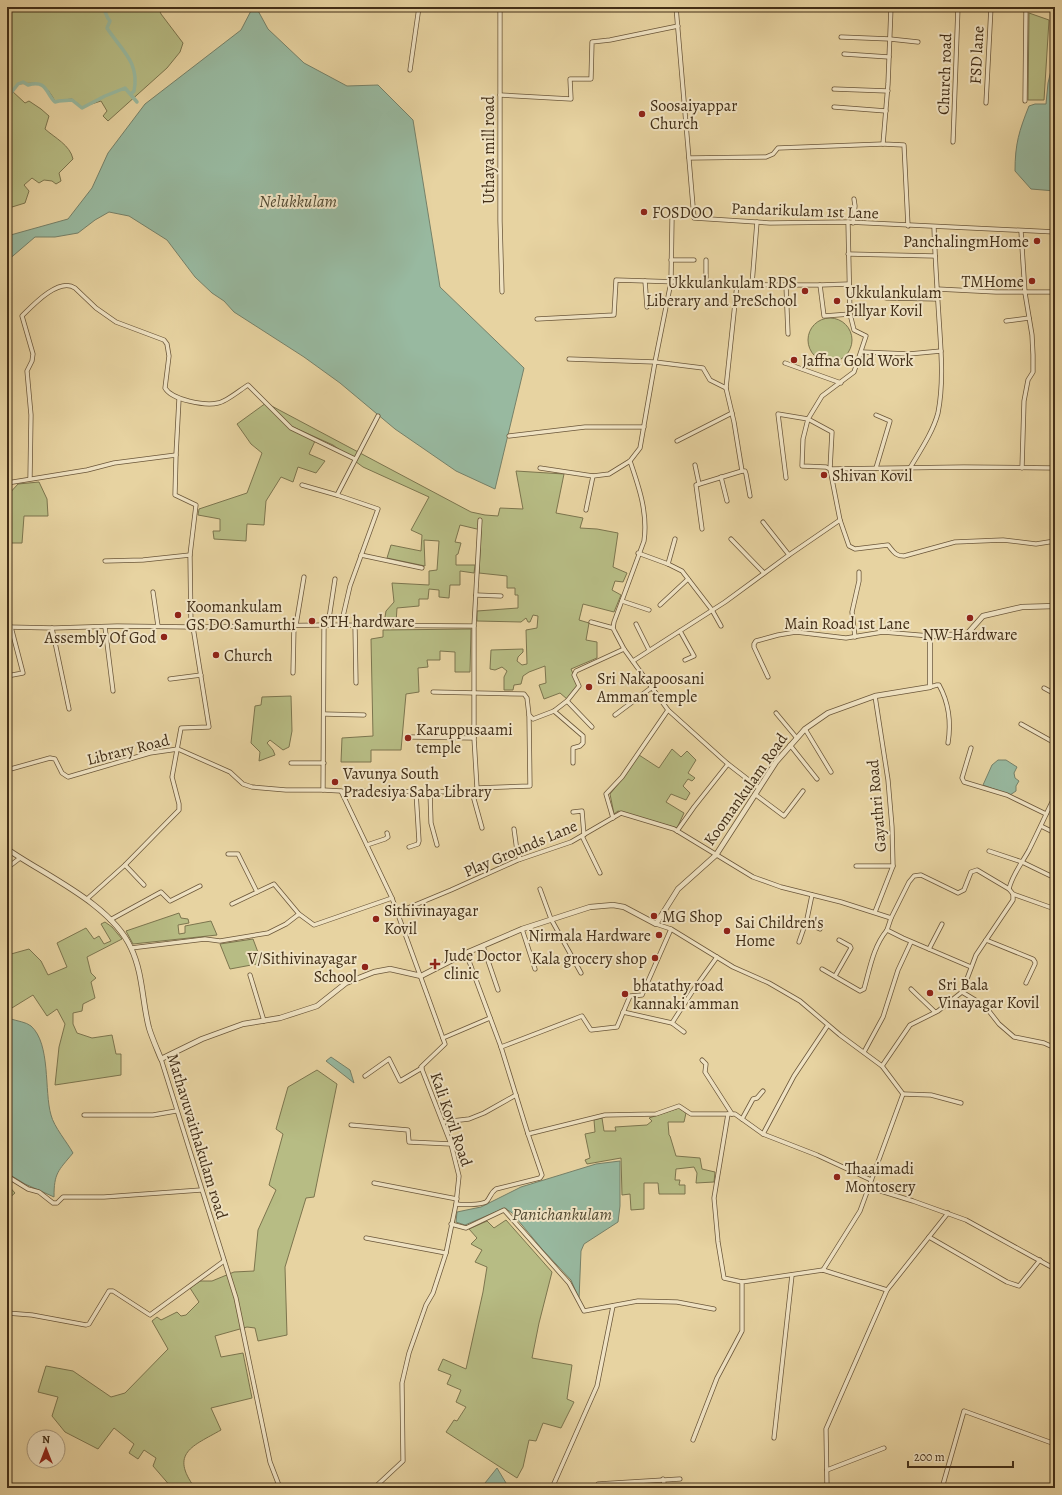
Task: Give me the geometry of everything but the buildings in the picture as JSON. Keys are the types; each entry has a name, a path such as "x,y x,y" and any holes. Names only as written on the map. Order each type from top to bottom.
{"street":[{"path":"410,70 419,7"},
{"name":"Uthaya mill road","path":"500,7 502,292"},
{"name":"Pandarikulam 1st Lane","path":"676,7 694,218 757,222 848,222 1055,232"},
{"path":"883,144 888,91 891,7"},
{"name":"Church road","path":"953,142 958,7"},
{"name":"FSD lane","path":"986,103 990,7"},
{"path":"1025,101 1026,7"},
{"path":"500,95 570,99 570,79 591,78 592,42 610,40 678,26"},
{"path":"841,37 918,42"},
{"path":"844,54 889,57"},
{"path":"834,89 888,91"},
{"path":"834,107 886,111"},
{"path":"689,158 766,157 773,154 778,148 883,144 904,145 908,226"},
{"path":"853,223 855,206 854,199"},
{"path":"540,468 593,476 609,474 630,461 640,448 671,282 672,219"},
{"path":"752,284 757,222"},
{"path":"848,222 850,314 854,330 866,336 862,352 854,372 822,396 808,419 803,439 802,466 826,467 830,469 1055,468"},
{"path":"910,468 931,431 937,414 941,388 941,351 934,227"},
{"path":"1021,231 1025,293 1032,342 1033,372 1028,380 1024,401 1022,468"},
{"path":"848,254 935,256"},
{"path":"671,260 694,260"},
{"path":"706,260 706,283"},
{"path":"537,319 614,315 616,280 786,285 849,284"},
{"path":"645,281 647,307"},
{"path":"737,284 726,388 742,471 745,471 746,474 750,496"},
{"path":"30,478 31,415 27,371 32,361 33,354 22,316 36,302 57,287 64,285 72,285 96,308 116,322 164,340 167,344 169,356 165,388 179,399 204,403 218,403 248,385 291,428 354,459"},
{"path":"786,285 788,334"},
{"path":"820,285 824,316 850,314"},
{"path":"937,289 1025,293 1055,292"},
{"path":"850,290 879,292 882,297 887,298 937,299"},
{"path":"1006,321 1029,318"},
{"path":"862,352 909,354 941,351"},
{"path":"570,359 655,362 703,368 710,380 726,388"},
{"path":"785,363 841,383"},
{"path":"87,899 125,865 179,810 179,804 172,777 181,728 209,727 192,627 190,556 196,505 175,495 179,399"},
{"path":"677,441 732,413"},
{"path":"786,478 778,414 808,419 832,432 830,469 840,520 850,546 855,549 888,545 898,556 908,555 955,542 1002,540 1036,544 1055,541"},
{"path":"874,468 877,468 890,421 876,415"},
{"path":"337,495 354,459 378,416"},
{"path":"510,436 585,427 644,427"},
{"path":"7,483 30,478 87,470 145,458 176,455"},
{"path":"630,461 639,485 644,513 645,532 644,541 638,553 613,628 624,650 668,710 728,764 759,788"},
{"path":"695,465 699,484"},
{"path":"702,529 695,488 696,485 742,471"},
{"path":"586,510 593,476"},
{"path":"721,477 727,501"},
{"path":"302,485 378,509 350,586 341,625"},
{"path":"477,788 474,738 474,626 480,520"},
{"path":"633,661 725,602 840,520"},
{"path":"763,522 789,555"},
{"path":"668,564 675,539"},
{"path":"731,539 764,573"},
{"path":"638,553 682,571 712,610 721,626"},
{"path":"361,555 422,568"},
{"path":"105,561 190,556"},
{"path":"855,637 852,612 860,572"},
{"path":"292,674 295,625 304,577"},
{"path":"323,790 326,625 335,579"},
{"path":"660,605 688,579"},
{"path":"153,592 158,626"},
{"path":"476,595 501,596"},
{"path":"622,601 649,610"},
{"path":"948,743 950,729 946,703 939,686 937,685 930,687 930,636 967,634 984,616 999,612 1022,607 1055,606"},
{"path":"591,622 613,628"},
{"path":"636,624 649,650"},
{"path":"7,676 23,673 9,627 52,628 295,625 474,626"},
{"path":"355,625 356,683"},
{"path":"105,627 113,691"},
{"path":"52,628 69,709"},
{"path":"680,630 694,656 685,660"},
{"name":"Main Road 1st Lane","path":"768,677 754,644 756,641 778,635 796,632 835,637 855,637 869,633 883,632 930,636"},
{"path":"529,715 533,718 554,711 567,700 579,686 574,675 576,671 624,650"},
{"path":"170,678 201,675"},
{"name":"Koomankulam Road","path":"656,924 678,889 716,855 776,762 796,737 805,729 828,713 875,696 930,687"},
{"path":"615,715 651,688"},
{"path":"1044,688 1055,694"},
{"path":"433,692 524,694 528,698 530,786 477,788 472,792 482,828"},
{"name":"Gayathri Road","path":"875,696 888,780 892,827 892,866 875,912"},
{"path":"567,700 592,727"},
{"path":"613,818 606,794 622,777 668,710"},
{"path":"554,711 583,736 583,743 580,746 573,748 573,763"},
{"path":"776,713 796,737"},
{"path":"324,714 364,715"},
{"path":"1021,724 1055,744"},
{"path":"805,729 831,772"},
{"path":"412,737 474,738"},
{"path":"790,746 817,779"},
{"path":"971,748 962,778 964,782 1007,795 1046,814"},
{"name":"Library Road","path":"7,770 50,758 55,759 62,774 68,777 150,753 178,749 230,772 243,784 252,787 286,790 472,792"},
{"path":"291,763 324,763"},
{"path":"677,831 728,764"},
{"path":"341,791 398,912 443,1038 490,1018"},
{"path":"756,795 784,816 803,791"},
{"path":"409,847 418,844 419,841 416,792"},
{"path":"430,792 432,823 437,845"},
{"path":"1009,889 1011,880 1041,826 1055,796"},
{"path":"573,812 582,811 583,835 600,874"},
{"name":"Play Grounds Lane","path":"398,912 520,859 571,842 620,813 677,831 753,877 781,887 875,912 891,918"},
{"path":"1041,826 1055,833"},
{"path":"514,829 517,851 520,859"},
{"path":"367,845 385,839 388,837 388,833"},
{"name":"Mathavuvaithakulam road","path":"7,849 87,899 120,929 131,948 142,987 149,1028 236,1298 270,1462 280,1488"},
{"path":"989,851 1022,862 1055,878"},
{"path":"228,854 238,854 257,892"},
{"path":"7,868 20,858"},
{"path":"125,865 144,886"},
{"path":"856,866 892,866"},
{"path":"822,969 860,991 864,989 880,938 888,930 891,918 909,882 914,876 921,875 958,892 962,892 971,872 977,870 1009,889 1013,894 1055,909"},
{"path":"232,904 274,884 299,914 314,925 392,898"},
{"path":"110,920 161,892 170,901 200,886"},
{"path":"540,889 551,919 580,973"},
{"path":"882,1066 910,1025 935,1012 962,992 976,955 1012,900 1013,894"},
{"path":"799,942 806,923 812,895"},
{"path":"160,1059 202,1039 243,1024 280,1018 317,1006 346,982 374,972 390,969 421,976 466,953 522,929 590,907 612,905 624,907 656,924 671,929 733,967 769,983 794,998 882,1066 903,1094"},
{"path":"131,948 205,939 220,941 268,933 286,924 299,914"},
{"path":"806,923 820,929"},
{"path":"929,949 942,924"},
{"path":"522,929 535,969"},
{"path":"501,1047 582,1016 591,1030 617,1027 630,996 642,995 671,929"},
{"path":"888,930 911,942 972,967"},
{"path":"835,976 851,948 839,940"},
{"path":"986,940 1033,959 1035,964 1026,983"},
{"path":"864,1052 883,1017 898,970 911,942"},
{"path":"483,946 498,990"},
{"path":"456,1204 464,1205 486,1202 490,1194 496,1190 540,1178 542,1175 501,1047 466,953"},
{"path":"672,1023 717,957"},
{"path":"250,975 264,1021"},
{"path":"911,989 935,1012"},
{"path":"962,992 985,1006 999,1024 1014,1037 1044,1043 1055,1048"},
{"path":"623,1012 672,1023 684,1032"},
{"path":"763,1134 794,1076 828,1025"},
{"name":"Kali Kovil Road","path":"374,1488 403,1461 402,1383 409,1353 426,1305 434,1293 446,1253 457,1199 459,1176 451,1144 421,1067 445,1044 443,1038"},
{"path":"365,1076 389,1059 400,1081 422,1068"},
{"path":"702,1060 706,1064 705,1072 710,1082 730,1114 714,1198 718,1242 724,1278 742,1282 823,1270 887,1290"},
{"path":"742,1119 753,1099 757,1098 763,1091"},
{"path":"903,1094 931,1095 961,1103"},
{"path":"823,1270 860,1210 903,1094"},
{"path":"443,1122 469,1119 484,1113 516,1095"},
{"path":"528,1134 605,1115 656,1114 679,1106 691,1114 735,1114 763,1134 817,1154 871,1180"},
{"path":"84,1115 153,1115 176,1111"},
{"path":"351,1125 408,1130 409,1142 451,1144"},
{"path":"7,1176 28,1189 40,1192 53,1203 57,1203 63,1197 112,1196 201,1190"},
{"path":"374,1183 457,1199"},
{"path":"868,1187 966,1220 1055,1269"},
{"path":"451,1224 466,1228 504,1210 569,1283 584,1310 638,1301 669,1302 714,1309"},
{"path":"827,1488 826,1429 887,1290 948,1213"},
{"path":"929,1237 1007,1282 1019,1286 1040,1260"},
{"path":"366,1238 446,1253"},
{"path":"7,1313 32,1315 86,1325 89,1324 109,1291 113,1291 150,1315 224,1261"},
{"path":"774,1438 792,1275"},
{"path":"693,1440 717,1378 742,1331 742,1282"},
{"path":"552,1488 597,1386 613,1306"},
{"path":"942,1488 964,1411 1055,1444"},
{"path":"827,1470 884,1448"},
{"path":"663,1479 665,1488"},
{"path":"597,1488 598,1484 680,1479"}],"shaded area":[{"path":"7,7 158,7 161,14 183,43 180,52 167,68 108,121 103,116 107,111 101,101 82,107 72,99 55,101 47,89 40,84 17,84 12,91 25,103 29,101 49,116 45,129 62,142 69,150 73,159 59,173 61,181 56,184 52,181 44,180 39,183 32,178 24,185 29,191 25,203 12,207 7,207"},
{"path":"1029,13 1049,20 1044,100 1028,100"},
{"path":"834,318 839,319 846,324 851,331 851,349 846,356 839,361 826,362 821,361 814,356 809,349 808,336 809,331 814,324 821,319"},
{"path":"266,403 471,512 498,516 500,508 523,509 516,471 564,474 556,513 583,518 580,528 597,529 618,533 613,567 627,573 623,582 615,581 612,590 621,595 614,612 583,604 579,620 589,623 586,640 597,642 597,658 571,669 578,685 567,699 560,693 544,699 539,685 546,683 545,666 523,676 521,684 514,685 513,690 504,690 504,677 507,671 502,667 495,670 490,669 491,650 523,649 523,652 518,657 517,661 522,665 527,664 526,630 537,628 538,616 533,615 530,622 528,622 526,618 521,622 477,621 477,611 518,608 518,595 515,595 515,588 507,588 507,576 479,573 481,530 460,525 455,542 461,543 458,554 456,555 456,565 475,565 474,573 460,571 460,585 450,585 449,598 439,597 439,590 429,589 428,599 419,599 419,606 397,608 396,623 384,623 386,611 394,602 392,583 429,585 429,571 437,570 439,541 424,540 425,566 387,558 391,545 421,551 422,535 411,530 429,497 363,467 333,445 284,423 315,441 309,454 325,461 316,473 298,467 293,482 281,477 266,501 264,525 247,524 246,541 214,539 213,531 220,531 220,519 198,515 199,509 247,493 262,453 251,444 237,424"},
{"path":"39,482 47,499 48,516 24,516 22,543 7,543 7,496 18,484"},
{"path":"471,629 470,672 455,672 455,652 440,651 440,660 427,660 428,667 418,668 419,692 406,694 401,750 371,750 371,762 341,762 342,738 373,736 371,639 383,637 383,630"},
{"path":"291,696 292,731 289,747 283,750 270,740 267,743 275,755 259,761 260,752 251,743 255,706 261,705 262,697"},
{"path":"672,749 681,757 687,751 696,760 688,773 695,778 692,781 688,779 683,786 690,793 686,800 671,794 666,802 684,813 677,828 618,811 614,814 610,794 639,755 659,768"},
{"path":"179,913 181,918 188,919 189,923 178,925 179,934 185,933 185,926 211,921 217,935 133,944 126,931"},
{"path":"105,922 112,927 122,939 87,957 91,973 96,978 91,982 95,998 83,1004 82,1011 73,1013 73,1024 77,1033 92,1038 112,1035 116,1054 121,1054 121,1075 55,1085 59,1047 65,1024 57,1009 47,1016 33,995 7,1011 7,948 11,954 29,949 41,961 48,975 67,967 57,943 86,928 94,939 99,936 104,944 111,941 101,924"},
{"path":"253,939 262,963 230,969 220,944"},
{"path":"317,1070 337,1084 314,1197 306,1198 285,1267 287,1335 258,1341 255,1328 247,1327 215,1336 221,1357 243,1353 252,1398 211,1408 221,1430 194,1446 184,1458 184,1466 195,1488 172,1488 153,1466 156,1458 144,1450 138,1459 129,1453 134,1444 114,1428 98,1449 66,1433 66,1429 63,1429 52,1416 58,1397 38,1392 46,1366 73,1371 111,1397 125,1393 168,1349 152,1321 157,1317 161,1320 177,1312 181,1316 186,1315 199,1302 190,1288 200,1281 212,1281 234,1272 254,1271 258,1230 276,1190 269,1185 283,1134 276,1129 288,1087"},
{"path":"679,1108 686,1113 684,1122 668,1122 669,1135 676,1156 700,1158 702,1169 715,1172 714,1182 696,1183 697,1173 694,1167 676,1169 675,1180 680,1180 679,1185 685,1185 685,1194 659,1194 658,1183 644,1183 644,1209 631,1210 630,1194 622,1195 621,1158 587,1164 585,1160 590,1158 585,1134 595,1132 594,1120 602,1118 604,1131 616,1131 615,1127 647,1125 652,1121 649,1118"},
{"path":"7,1184 15,1193 7,1200"},
{"path":"506,1220 552,1272 532,1358 572,1365 567,1399 574,1402 561,1428 543,1423 536,1441 529,1440 523,1467 517,1478 446,1432 454,1420 457,1421 466,1407 456,1402 461,1390 447,1384 451,1375 438,1370 443,1359 466,1369 483,1292 487,1267 475,1262 482,1250 471,1244 477,1238 469,1229 487,1221 494,1228"}],"water":[{"name":"Nelukkulam","path":"253,7 256,7 268,29 304,63 347,86 378,85 413,120 440,287 524,368 495,489 456,471 395,429 340,383 304,357 234,312 224,301 212,293 195,277 167,240 129,216 109,212 95,220 78,233 55,237 35,237 7,261 7,236 68,219 92,188 108,153 145,104 241,30"},
{"path":"1055,54 1055,191 1031,189 1015,171 1017,145 1020,130 1029,106 1035,104 1046,104 1048,83"},
{"path":"998,760 1006,760 1017,767 1014,773 1015,778 1019,781 1016,786 1016,791 1010,795 983,785 992,765"},
{"path":"11,1019 31,1026 42,1044 51,1115 73,1153 56,1177 54,1197 25,1184 7,1173 7,1021"},
{"path":"331,1057 350,1070 354,1083 326,1061"},
{"name":"Panichankulam","path":"620,1161 620,1206 618,1222 584,1244 581,1251 579,1299 571,1280 542,1249 512,1213 505,1208 465,1225 456,1222 457,1212 481,1207 521,1187 596,1164"},
{"path":"497,1468 509,1488 481,1488"}],"waterway":[{"path":"103,7 110,21 107,28 132,64 135,81 134,91 131,94"},
{"path":"7,98 18,84 23,82 28,85 39,84 43,86 55,102 72,100 82,108 125,88 137,102"}],"place":[{"name":"Soosaiyappar Church","path":"642,114"},
{"name":"FOSDOO","path":"644,212"},
{"name":"PanchalingmHome","path":"1037,241"},
{"name":"TMHome","path":"1032,281"},
{"name":"Ukkulankulam RDS Liberary and PreSchool","path":"805,291"},
{"name":"Ukkulankulam Pillyar Kovil","path":"837,301"},
{"name":"Jaffna Gold Work","path":"794,360"},
{"name":"Shivan Kovil","path":"824,475"},
{"name":"Koomankulam GS DO Samurthi","path":"178,615"},
{"name":"NW Hardware","path":"970,618"},
{"name":"STH hardware","path":"312,621"},
{"name":"Assembly Of God","path":"164,637"},
{"name":"Church","path":"216,655"},
{"name":"Sri Nakapoosani Amman temple","path":"589,687"},
{"name":"Karuppusaami temple","path":"408,738"},
{"name":"Vavunya South Pradesiya Saba Library","path":"335,782"},
{"name":"MG Shop","path":"654,916"},
{"name":"Sithivinayagar Kovil","path":"376,919"},
{"name":"Sai Children's Home","path":"727,931"},
{"name":"Nirmala Hardware","path":"659,935"},
{"name":"Kala grocery shop","path":"655,958"},
{"name":"Jude Doctor clinic","path":"435,964"},
{"name":"V/Sithivinayagar School","path":"365,967"},
{"name":"Sri Bala Vinayagar Kovil","path":"930,993"},
{"name":"bhatathy road kannaki amman","path":"625,994"},
{"name":"Thaaimadi Montosery","path":"837,1177"}]}
